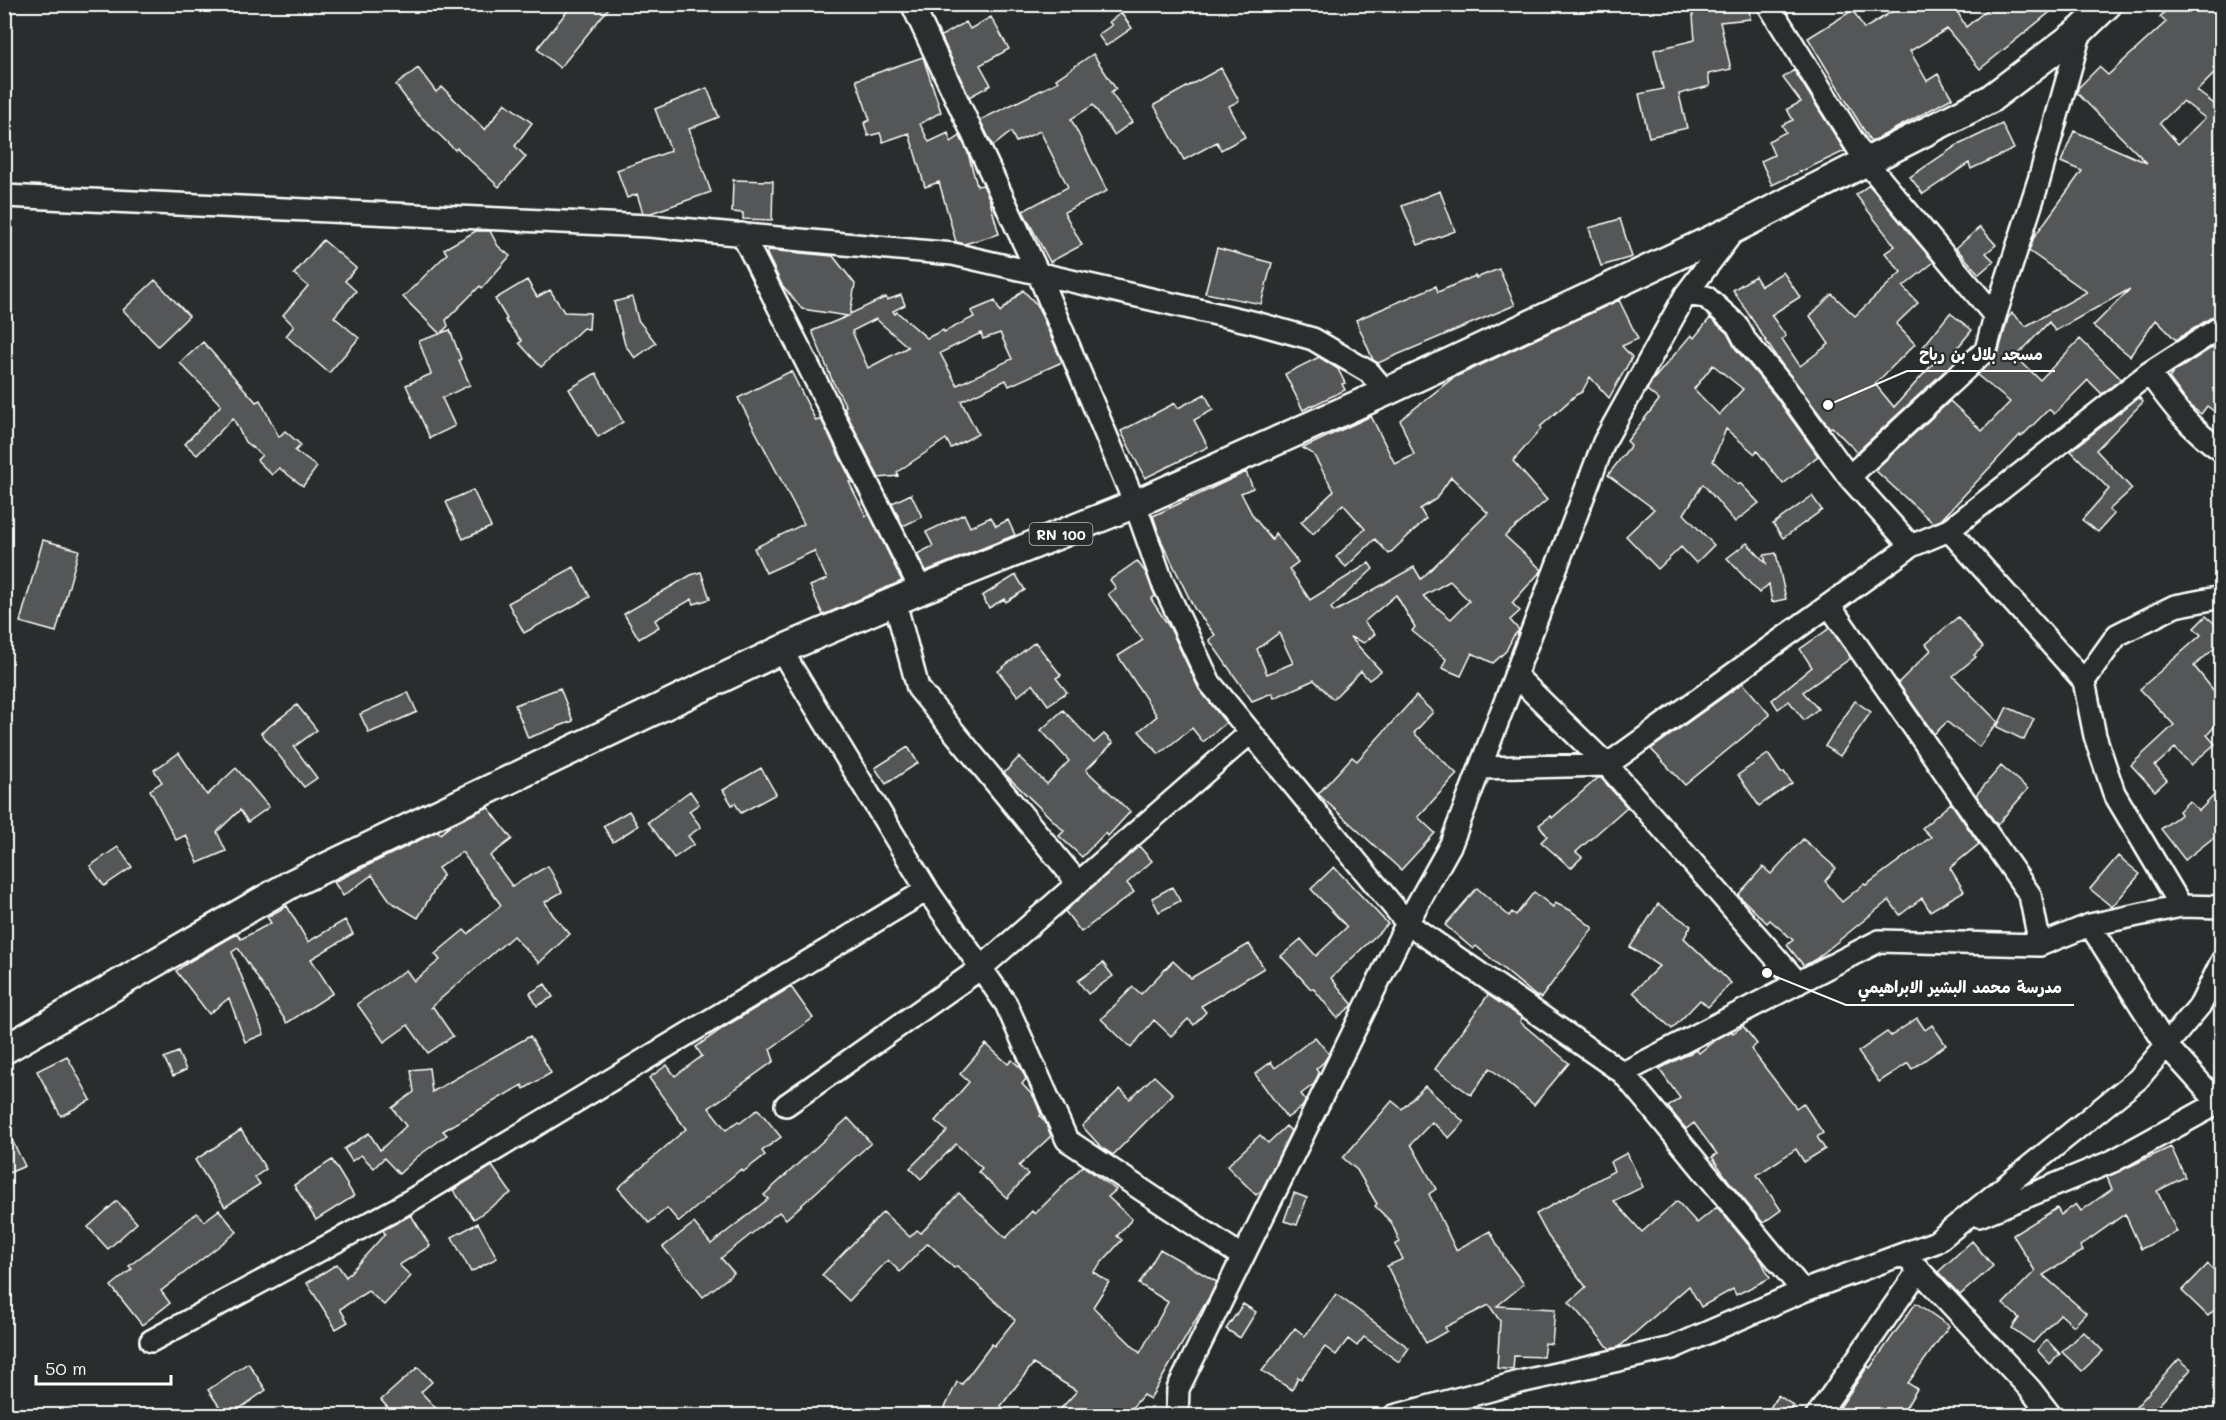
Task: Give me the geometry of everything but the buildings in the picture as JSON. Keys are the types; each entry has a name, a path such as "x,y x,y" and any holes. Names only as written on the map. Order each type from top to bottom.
{"main road":[{"name":"RN 100","path":"4,1050 293,883 781,650 921,590 1135,504 1386,392 1736,228 1867,163 1990,99 2081,30 2108,4"}],"street":[{"path":"912,4 1038,273 1135,504 1162,580 1210,683 1407,923 1623,1072 1803,1291"},
{"path":"1768,4 1867,163 1995,316"},
{"path":"1849,477 1986,350 2039,180 2081,30"},
{"path":"4,196 649,226 953,254 1256,323 1313,339 1369,372 1386,392"},
{"path":"1177,1415 1178,1389 1407,923 1451,844 1604,442 1686,294 1736,228"},
{"path":"742,234 921,590"},
{"path":"1686,294 1706,297 1737,325 1745,340 1785,388 1849,477 1911,546"},
{"path":"1480,768 1607,765 1911,546 1949,530 2149,373 2222,326"},
{"path":"2149,373 2181,417 2204,439 2222,451"},
{"path":"1949,530 2084,681 2095,736 2114,793 2181,906"},
{"path":"2084,681 2117,635 2175,606 2222,597"},
{"path":"895,602 918,688 1078,883"},
{"path":"1829,605 2030,895 2040,945"},
{"path":"781,650 927,890 1006,1004 1067,1140 1243,1257"},
{"path":"1515,675 1607,765 1798,983"},
{"path":"786,1105 981,968 1250,732"},
{"path":"152,1341 398,1208 927,890"},
{"path":"1623,1072 1879,941 2040,945 2090,925 2181,906 2222,907"},
{"path":"1959,1224 2113,1161 2220,1104 2166,1045 2090,925"},
{"path":"1394,1416 1520,1382 1672,1348 1803,1291 1936,1242 2138,1079 2201,1004 2222,961"},
{"path":"1904,1254 2030,1389 2051,1416"},
{"path":"1817,1416 1919,1270"}],"place":[{"name":"مسجد بلال بن رباح","path":"1828,405"},
{"name":"مدرسة محمد البشير الابراهيمي","path":"1767,973"}]}
